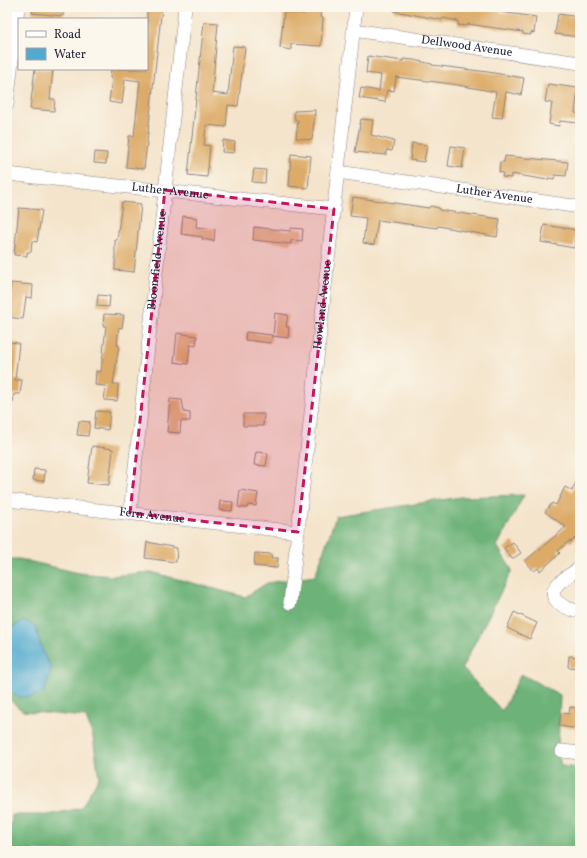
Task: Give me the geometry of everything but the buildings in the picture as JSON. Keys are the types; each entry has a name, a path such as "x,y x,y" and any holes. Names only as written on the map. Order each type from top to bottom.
{"street":[{"path":"7,105 18,7"},
{"name":"Bloomfield Avenue","path":"130,513 185,7"},
{"name":"Howland Avenue","path":"290,603 356,7"},
{"name":"Dellwood Avenue","path":"353,30 580,63"},
{"name":"Luther Avenue","path":"338,172 580,207"},
{"name":"Luther Avenue","path":"7,174 334,208"},
{"name":"Fern Avenue","path":"7,500 298,532"},
{"path":"580,568 558,584 554,597 562,606 580,612"},
{"path":"562,751 580,753"}],"path":[{"path":"7,848 82,851"}],"highlighted area":[{"path":"165,190 334,209 298,532 130,513"}],"green space":[{"path":"524,495 497,546 512,570 462,668 502,711 521,674 560,695 558,752 561,766 580,768 580,851 8,851 12,815 48,815 81,808 99,777 93,737 86,717 23,711 7,698 7,559 19,559 79,573 112,576 151,572 245,597 267,583 315,576 336,516 461,497"}],"water":[{"path":"23,621 35,625 43,653 51,667 49,678 43,693 29,697 20,697 11,693 7,689 7,634 8,630"}]}
